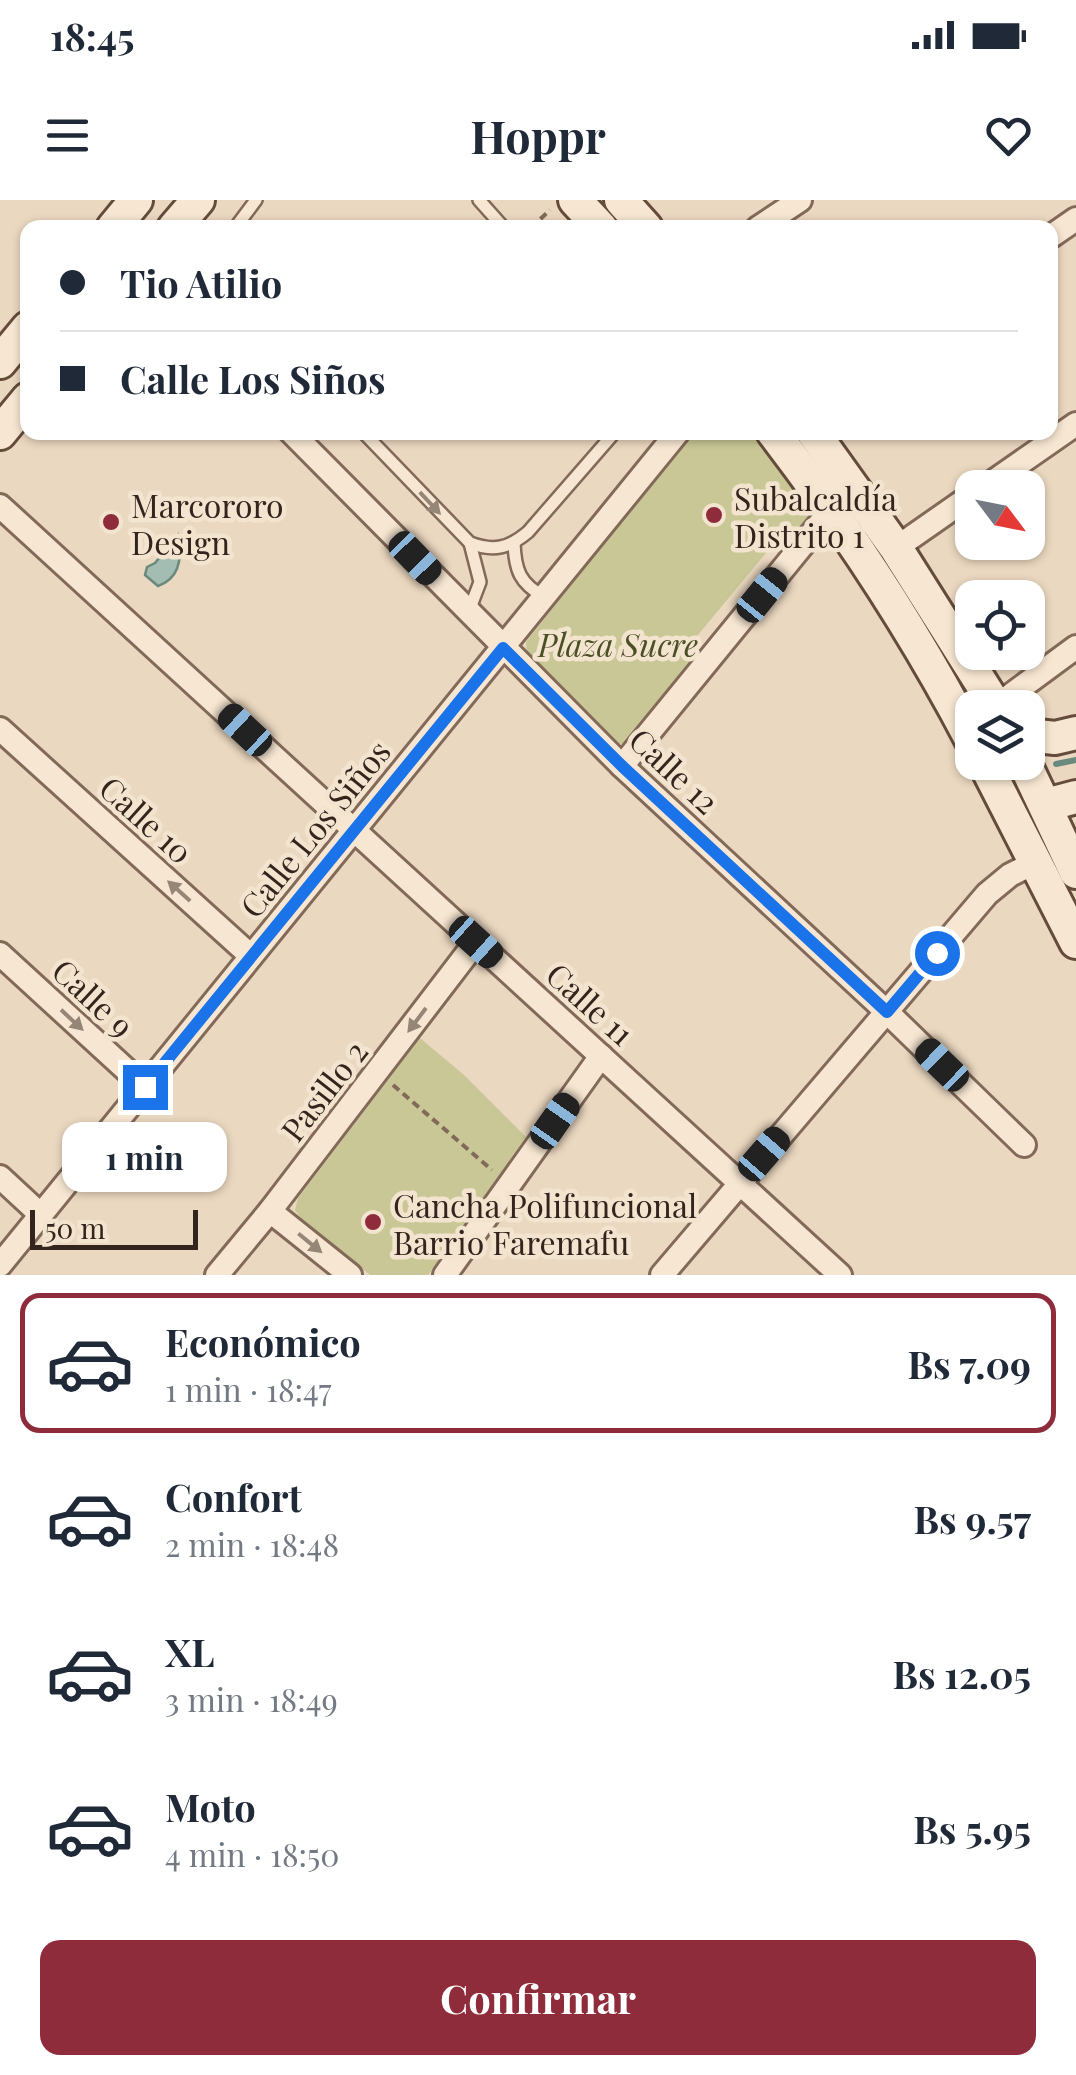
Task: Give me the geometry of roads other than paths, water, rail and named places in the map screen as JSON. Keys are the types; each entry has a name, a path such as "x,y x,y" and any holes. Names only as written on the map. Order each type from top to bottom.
{"main road":[{"path":"119,220 136,200"},
{"path":"181,220 198,200"},
{"path":"621,200 639,220"},
{"path":"563,205 588,220"},
{"path":"0,432 20,408"},
{"path":"779,440 831,510 955,708"},
{"path":"819,440 896,548 979,690"},
{"path":"831,510 847,507 863,515 960,674 974,690"},
{"path":"948,694 955,696"},
{"path":"1045,737 1076,733"},
{"path":"999,780 1063,857"},
{"path":"1010,780 1028,799 1061,801"},
{"path":"1041,780 1061,801 1063,857 1076,942"},
{"path":"1063,857 1054,862 1062,869 1076,898"}],"street":[{"path":"770,220 800,200"},
{"name":"Calle 12","path":"299,440 622,766 1024,1145"},
{"name":"Calle Los Siños","path":"0,1264 672,440"},
{"path":"1010,470 1053,440"},
{"name":"Calle 11","path":"0,506 840,1275"},
{"path":"896,548 955,507"},
{"path":"622,766 831,510"},
{"path":"1014,690 1076,647"},
{"name":"Calle 10","path":"0,729 251,956"},
{"path":"662,1275 987,894 1010,874 1063,857"},
{"name":"Pasillo 2","path":"217,1275 476,942"},
{"name":"Calle 9","path":"0,954 145,1087"},
{"path":"444,1275 601,1056"},
{"path":"0,1177 41,1214"},
{"path":"270,1211 350,1275"}],"lane":[{"path":"479,200 497,220"},
{"path":"371,440 470,543 484,548 514,543 607,440"},
{"path":"468,612 480,582 470,543"},
{"path":"514,543 520,579 544,597"}],"waterway":[{"path":"1056,764 1076,760"}],"place":[{"name":"Subalcaldía Distrito 1","path":"714,515"},
{"name":"Marcororo Design","path":"111,522"},
{"name":"Cancha Polifuncional Barrio Faremafu","path":"373,1222"}],"park label":[{"name":"Plaza Sucre","path":"618,643"}]}
